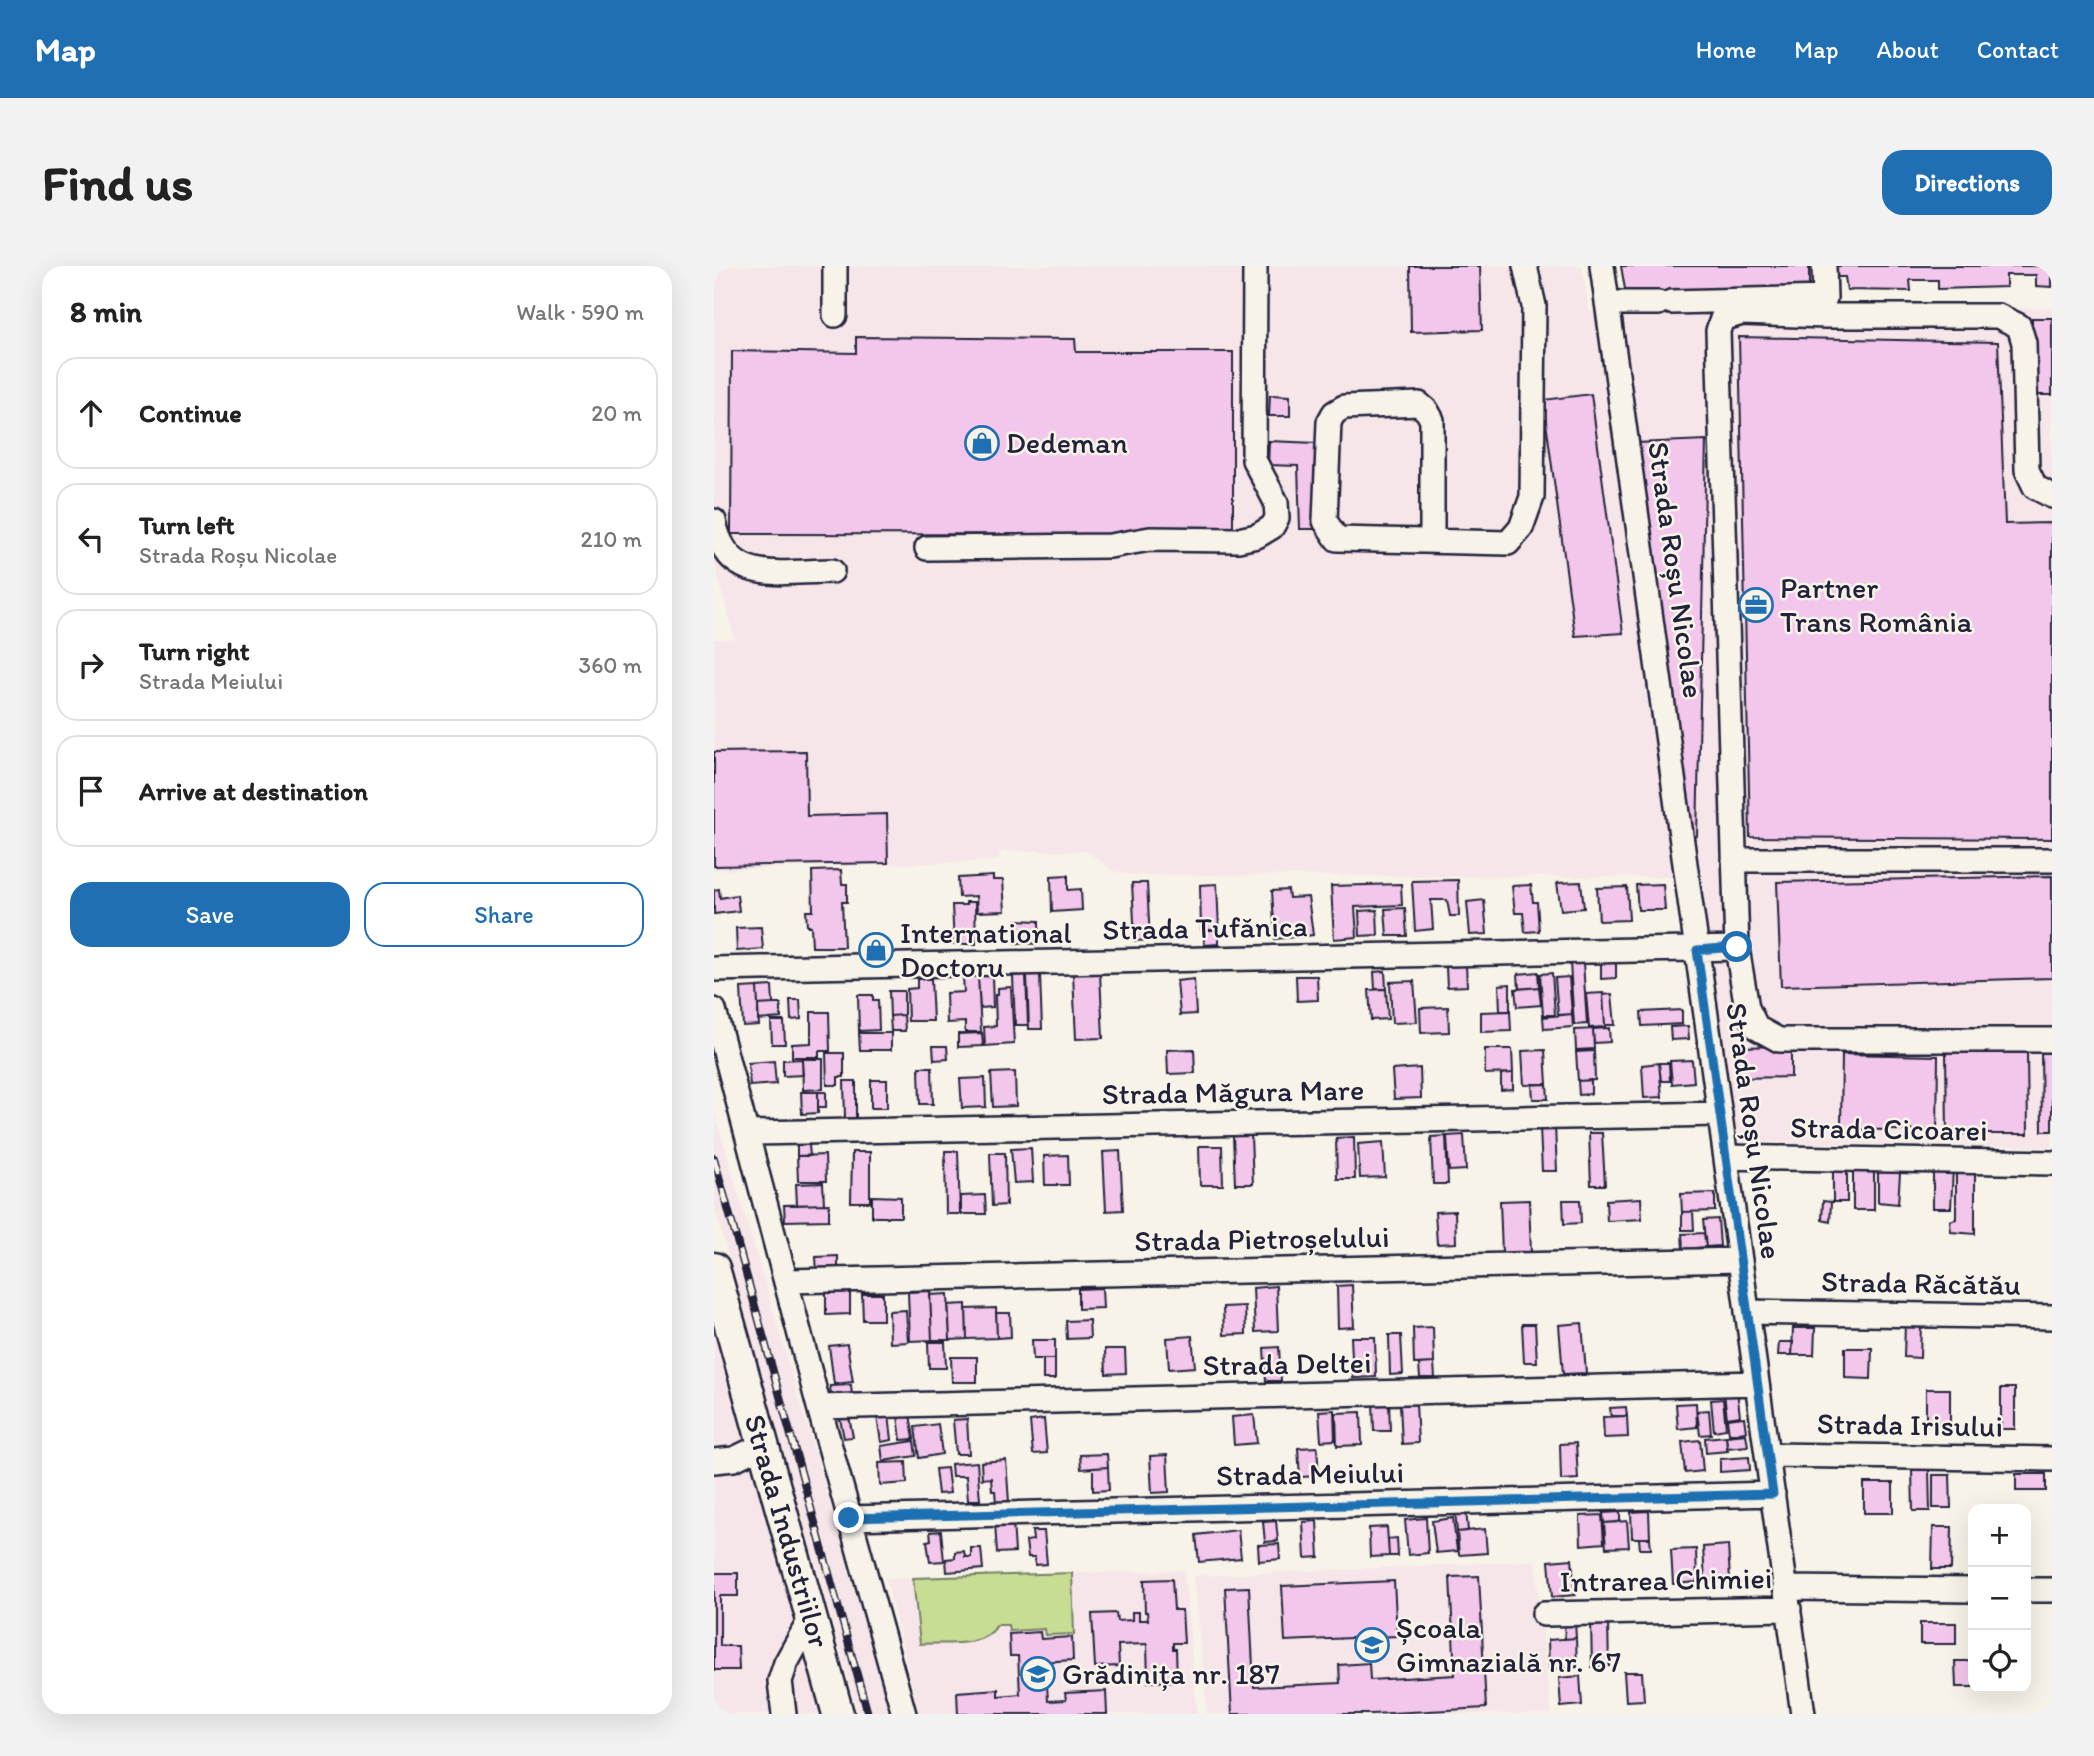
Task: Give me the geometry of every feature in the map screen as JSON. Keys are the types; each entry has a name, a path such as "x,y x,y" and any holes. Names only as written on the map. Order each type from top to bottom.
{"main road":[{"name":"Strada Industriilor","path":"714,1268 838,1714"}],"street":[{"path":"835,266 835,315"},
{"path":"927,548 1110,546 1150,539 1238,540 1257,536 1272,527 1277,518 1276,502 1254,460 1255,266"},
{"path":"1432,541 1432,420 1427,411 1419,404 1344,407 1334,413 1328,422 1325,521 1337,539 1508,543 1521,528 1532,497 1534,306 1525,266"},
{"name":"Strada Roșu Nicolae","path":"1602,266 1803,1714"},
{"path":"1607,303 1825,298 1824,266"},
{"path":"2052,496 2035,487 2027,470 2024,343 2019,326 1998,316 1742,313 1722,320 1718,331 1737,947 1746,1008 1757,1028 1779,1040 2052,1040"},
{"path":"714,521 721,545 735,563 752,571 832,571"},
{"path":"1734,860 2052,860"},
{"name":"Strada Tufănica","path":"714,969 1697,950 1737,947"},
{"path":"714,1010 904,1714"},
{"name":"Strada Măgura Mare","path":"748,1133 1720,1114"},
{"name":"Strada Cicoarei","path":"1726,1157 2052,1163"},
{"name":"Strada Pietroșelului","path":"786,1281 1740,1260"},
{"name":"Strada Răcătău","path":"1747,1312 2052,1317"},
{"name":"Strada Deltei","path":"819,1407 1757,1384"},
{"path":"714,1461 734,1459 763,1445"},
{"name":"Strada Irisului","path":"1767,1455 2052,1459"},
{"name":"Strada Meiului","path":"849,1518 1773,1494"},
{"name":"Intrarea Chimiei","path":"1544,1614 1968,1590"},
{"path":"2031,1590 2052,1590"},
{"path":"784,1714 780,1681 786,1663 811,1618"}],"shaded area":[{"path":"714,266 1582,266 1589,311 2052,308 2052,1147 1734,1142 1699,874 1670,877 1135,875 1115,872 1087,851 1001,851 998,861 714,870 714,639 735,639 714,562"},
{"path":"714,1110 890,1714 858,1714 714,1206"},
{"path":"714,1333 822,1714 714,1714"},
{"name":"Școala Gimnazială nr. 67","path":"1535,1561 1551,1714 1207,1714 1194,1576"},
{"path":"1184,1570 1197,1714 919,1714 886,1579"}],"green space":[{"path":"1072,1573 1074,1634 1045,1635 1044,1629 1009,1631 1008,1625 997,1625 991,1633 973,1641 920,1644 913,1578"}],"building":[{"path":"1410,266 1480,266 1482,330 1411,332"},
{"path":"1621,266 1809,266 1809,289 1626,295"},
{"path":"1837,266 2052,266 2052,287 2036,286 2036,275 2006,275 2006,287 1938,289 1938,280 1910,280 1911,291 1847,290 1845,277 1837,277"},
{"path":"2032,318 2052,318 2052,395 2032,395"},
{"name":"Dedeman","path":"856,337 1075,339 1076,352 1233,352 1233,535 731,534 732,351 856,353"},
{"path":"1739,337 1998,342 2005,524 2052,523 2052,839 1750,837"},
{"path":"1591,394 1623,633 1575,636 1543,400"},
{"path":"1270,395 1290,396 1290,416 1269,416"},
{"path":"1706,440 1697,836 1692,837 1637,443"},
{"path":"1269,441 1316,443 1316,529 1300,529 1298,466 1268,465"},
{"path":"806,751 807,816 887,814 888,863 714,866 714,752"},
{"path":"841,870 842,884 847,884 847,902 842,902 844,947 812,947 811,926 807,926 806,911 813,911 812,871"},
{"path":"1068,875 1068,890 1081,889 1082,910 1052,912 1051,876"},
{"path":"993,876 993,880 1003,880 1005,911 977,912 976,896 959,897 958,878"},
{"path":"2052,876 2052,978 1781,986 1777,882"},
{"path":"1458,880 1459,916 1450,916 1447,900 1431,900 1433,929 1415,931 1412,881"},
{"path":"1581,882 1584,908 1561,910 1557,883"},
{"path":"1132,883 1147,883 1150,940 1135,941"},
{"path":"1217,884 1219,930 1201,930 1200,885"},
{"path":"1401,884 1402,905 1355,907 1357,937 1334,939 1331,886"},
{"path":"1663,884 1665,910 1638,910 1636,885"},
{"path":"1531,885 1533,902 1537,902 1539,931 1525,932 1523,913 1515,913 1512,886"},
{"path":"1627,887 1629,920 1599,921 1597,888"},
{"path":"719,889 720,898 737,895 739,911 714,914 714,890"},
{"path":"1288,890 1289,898 1308,897 1313,935 1275,939 1272,891"},
{"path":"1484,900 1487,934 1470,935 1467,902"},
{"path":"966,902 975,902 976,944 954,944 952,905 966,905"},
{"path":"1405,908 1407,936 1387,936 1385,909"},
{"path":"1377,910 1378,935 1360,936 1359,911"},
{"path":"1016,920 1039,921 1039,944 1015,943"},
{"path":"761,927 763,949 737,951 736,928"},
{"path":"1204,930 1219,930 1219,944 1204,945"},
{"path":"1583,962 1587,1024 1574,1025 1570,963"},
{"path":"1601,962 1616,962 1616,978 1601,979"},
{"path":"1466,965 1467,986 1447,987 1446,967"},
{"path":"1385,971 1386,989 1375,989 1374,972"},
{"path":"1538,972 1539,987 1519,989 1518,974"},
{"path":"1100,973 1103,1038 1076,1039 1073,974"},
{"path":"1552,973 1555,1015 1543,1015 1540,974"},
{"path":"1026,975 1028,1025 1015,1025 1013,976"},
{"path":"1027,975 1040,975 1042,1029 1029,1029"},
{"path":"978,976 992,976 993,1007 980,1008"},
{"path":"978,976 981,1032 965,1032 965,1022 947,1023 946,993 964,992 963,977"},
{"path":"1296,976 1317,976 1318,1000 1297,1001"},
{"path":"1569,977 1572,1014 1558,1015 1555,978"},
{"path":"917,979 931,979 933,1021 908,1021 907,989 917,988"},
{"path":"1194,979 1196,1014 1180,1015 1177,981"},
{"path":"1414,981 1417,1022 1392,1023 1390,982"},
{"path":"1510,984 1510,1011 1500,1011 1499,985"},
{"path":"772,986 773,1004 758,1005 757,987"},
{"path":"757,987 759,1025 743,1026 741,988"},
{"path":"1011,987 1014,1044 985,1046 984,1027 996,1026 995,995 998,995 998,988"},
{"path":"1539,987 1541,1005 1517,1007 1515,989"},
{"path":"1386,989 1388,1019 1371,1020 1369,990"},
{"path":"889,991 904,991 904,1015 890,1016"},
{"path":"1603,993 1605,1027 1589,1028 1586,994"},
{"path":"1612,994 1615,1025 1605,1025 1603,995"},
{"path":"858,995 873,995 873,1000 878,1000 879,1030 859,1031"},
{"path":"790,1000 800,1000 801,1019 791,1020"},
{"path":"781,1004 781,1018 758,1020 758,1005"},
{"path":"1448,1007 1449,1032 1421,1033 1420,1008"},
{"path":"1682,1010 1682,1024 1642,1026 1641,1012"},
{"path":"1510,1011 1511,1031 1481,1032 1481,1012"},
{"path":"811,1012 829,1012 830,1051 819,1051 819,1057 792,1057 792,1044 811,1043"},
{"path":"1572,1014 1573,1027 1544,1029 1543,1017"},
{"path":"904,1015 905,1031 891,1031 890,1016"},
{"path":"771,1021 784,1021 785,1044 772,1044"},
{"path":"1688,1026 1689,1039 1671,1040 1670,1027"},
{"path":"1609,1028 1610,1042 1594,1043 1593,1029"},
{"path":"1593,1029 1594,1049 1576,1050 1575,1030"},
{"path":"859,1033 891,1033 891,1050 860,1050"},
{"path":"982,1033 983,1046 958,1047 958,1034"},
{"path":"933,1046 947,1046 948,1059 934,1060"},
{"path":"1791,1046 1791,1077 1738,1078 1737,1047"},
{"path":"1194,1049 1195,1073 1168,1074 1167,1050"},
{"path":"1485,1049 1512,1049 1513,1073 1485,1074"},
{"path":"1545,1050 1547,1084 1524,1085 1522,1051"},
{"path":"2041,1050 2052,1050 2052,1131 2042,1131"},
{"path":"1594,1051 1595,1080 1578,1081 1576,1052"},
{"path":"1946,1052 2027,1052 2028,1134 1947,1134"},
{"path":"826,1053 844,1053 844,1077 838,1077 838,1085 827,1085"},
{"path":"1842,1054 1938,1056 1937,1131 1841,1129"},
{"path":"802,1059 803,1075 783,1076 783,1060"},
{"path":"802,1059 823,1059 823,1089 803,1090"},
{"path":"1692,1060 1694,1082 1672,1084 1670,1061"},
{"path":"774,1061 776,1084 750,1086 748,1063"},
{"path":"1659,1063 1669,1063 1670,1081 1661,1081"},
{"path":"1659,1063 1662,1097 1644,1098 1642,1065"},
{"path":"919,1067 932,1067 933,1104 920,1104"},
{"path":"1420,1068 1421,1098 1394,1099 1392,1070"},
{"path":"1015,1072 1016,1106 993,1107 991,1073"},
{"path":"1513,1073 1513,1089 1501,1090 1501,1074"},
{"path":"985,1078 986,1107 962,1108 960,1079"},
{"path":"871,1080 887,1080 887,1108 871,1108"},
{"path":"1591,1080 1591,1094 1579,1095 1578,1081"},
{"path":"844,1081 856,1081 856,1118 845,1118"},
{"path":"1532,1084 1547,1084 1548,1099 1533,1099"},
{"path":"801,1092 818,1092 818,1113 802,1114"},
{"path":"818,1092 826,1092 826,1107 818,1107"},
{"path":"1555,1126 1557,1171 1542,1171 1540,1127"},
{"path":"1589,1133 1602,1133 1605,1185 1591,1185"},
{"path":"1464,1135 1466,1170 1449,1171 1447,1136"},
{"path":"1233,1136 1251,1136 1253,1184 1235,1184"},
{"path":"1446,1136 1448,1184 1433,1184 1431,1137"},
{"path":"1354,1137 1355,1179 1337,1179 1336,1138"},
{"path":"1383,1142 1385,1177 1360,1178 1358,1144"},
{"path":"797,1145 809,1145 810,1156 797,1156"},
{"path":"1199,1146 1222,1146 1223,1185 1200,1185"},
{"path":"1031,1148 1033,1182 1014,1183 1011,1149"},
{"path":"945,1151 958,1151 960,1214 946,1214"},
{"path":"1120,1151 1123,1210 1106,1211 1103,1152"},
{"path":"852,1152 870,1152 870,1202 851,1202"},
{"path":"990,1153 1005,1153 1006,1205 992,1206"},
{"path":"825,1155 826,1181 798,1181 797,1156"},
{"path":"1068,1155 1069,1185 1045,1185 1044,1156"},
{"path":"1933,1167 1953,1167 1951,1208 1933,1208"},
{"path":"1853,1169 1874,1170 1874,1210 1853,1210"},
{"path":"1833,1171 1847,1171 1847,1202 1833,1202"},
{"path":"1878,1172 1900,1173 1898,1204 1878,1202"},
{"path":"1956,1174 1975,1174 1975,1234 1951,1232 1950,1221 1956,1219"},
{"path":"823,1183 824,1204 797,1205 796,1184"},
{"path":"1715,1193 1715,1211 1682,1212 1681,1194"},
{"path":"985,1195 986,1214 961,1214 961,1196"},
{"path":"872,1196 901,1197 901,1217 872,1217"},
{"path":"1641,1198 1642,1219 1607,1221 1606,1200"},
{"path":"1529,1200 1531,1252 1502,1253 1500,1201"},
{"path":"1563,1200 1580,1200 1581,1223 1564,1224"},
{"path":"1823,1201 1831,1202 1830,1222 1822,1220"},
{"path":"829,1204 829,1220 785,1221 784,1205"},
{"path":"1455,1211 1456,1243 1437,1244 1435,1212"},
{"path":"1682,1212 1693,1212 1694,1230 1682,1230"},
{"path":"1718,1219 1720,1246 1706,1247 1703,1220"},
{"path":"1704,1233 1706,1247 1683,1249 1682,1234"},
{"path":"838,1256 838,1271 817,1272 816,1257"},
{"path":"1352,1285 1354,1327 1338,1328 1337,1286"},
{"path":"1276,1286 1278,1331 1255,1332 1253,1288"},
{"path":"1102,1288 1103,1308 1078,1309 1078,1289"},
{"path":"930,1291 932,1340 910,1341 908,1292"},
{"path":"850,1292 850,1314 826,1315 826,1293"},
{"path":"862,1294 883,1294 883,1320 863,1320"},
{"path":"948,1294 950,1340 932,1340 930,1295"},
{"path":"966,1304 967,1339 950,1340 948,1305"},
{"path":"1245,1306 1246,1334 1224,1335 1223,1307"},
{"path":"996,1308 997,1338 967,1339 966,1309"},
{"path":"906,1310 908,1342 890,1343 889,1311"},
{"path":"996,1313 1010,1313 1011,1337 997,1338"},
{"path":"1089,1320 1090,1338 1067,1339 1066,1321"},
{"path":"1582,1323 1586,1373 1563,1374 1559,1325"},
{"path":"1522,1324 1535,1324 1537,1362 1524,1362"},
{"path":"1905,1324 1921,1325 1920,1358 1904,1357"},
{"path":"1433,1327 1434,1363 1414,1364 1413,1328"},
{"path":"1793,1328 1815,1328 1814,1355 1792,1355"},
{"path":"1389,1335 1401,1335 1403,1374 1390,1375"},
{"path":"1192,1336 1195,1367 1169,1369 1167,1338"},
{"path":"1351,1337 1375,1337 1376,1377 1353,1378"},
{"path":"1032,1340 1055,1340 1055,1359 1033,1359"},
{"path":"928,1342 945,1342 946,1368 929,1368"},
{"path":"1779,1342 1793,1342 1792,1355 1778,1355"},
{"path":"847,1344 853,1382 834,1384 829,1346"},
{"path":"1279,1347 1281,1381 1266,1381 1264,1348"},
{"path":"1845,1348 1872,1348 1871,1379 1845,1378"},
{"path":"1105,1349 1125,1349 1126,1373 1106,1374"},
{"path":"951,1357 977,1357 977,1382 952,1382"},
{"path":"1043,1359 1055,1359 1055,1379 1043,1379"},
{"path":"1434,1363 1435,1378 1420,1378 1419,1364"},
{"path":"851,1385 852,1395 831,1396 830,1386"},
{"path":"2001,1388 2015,1388 2015,1429 2001,1429"},
{"path":"1926,1389 1950,1389 1950,1423 1926,1422"},
{"path":"1737,1391 1740,1416 1727,1418 1724,1393"},
{"path":"1723,1399 1726,1429 1714,1431 1711,1400"},
{"path":"1373,1400 1389,1400 1390,1431 1374,1431"},
{"path":"1416,1403 1418,1443 1402,1444 1400,1404"},
{"path":"1696,1403 1697,1427 1678,1429 1676,1404"},
{"path":"1626,1407 1627,1416 1611,1416 1610,1408"},
{"path":"1334,1410 1335,1440 1321,1441 1319,1411"},
{"path":"1709,1410 1711,1434 1700,1435 1697,1411"},
{"path":"1361,1412 1362,1445 1337,1446 1336,1413"},
{"path":"910,1414 914,1439 901,1440 898,1416"},
{"path":"889,1415 892,1440 881,1442 877,1417"},
{"path":"1254,1415 1257,1443 1234,1445 1232,1417"},
{"path":"1627,1416 1628,1437 1604,1438 1603,1417"},
{"path":"849,1417 853,1437 844,1438 840,1419"},
{"path":"1744,1417 1746,1432 1729,1434 1727,1419"},
{"path":"967,1419 969,1454 956,1454 953,1420"},
{"path":"1044,1419 1047,1453 1033,1454 1030,1421"},
{"path":"938,1424 942,1454 919,1458 915,1427"},
{"path":"1746,1434 1748,1446 1727,1448 1726,1436"},
{"path":"1726,1436 1728,1451 1706,1453 1705,1438"},
{"path":"1700,1440 1703,1471 1685,1473 1682,1442"},
{"path":"914,1441 916,1456 883,1461 881,1446"},
{"path":"1576,1443 1578,1479 1561,1480 1560,1444"},
{"path":"1317,1447 1319,1476 1300,1477 1298,1448"},
{"path":"1107,1454 1108,1467 1081,1469 1080,1455"},
{"path":"1167,1455 1169,1492 1152,1493 1150,1456"},
{"path":"1749,1457 1750,1470 1720,1472 1720,1459"},
{"path":"1006,1460 1009,1502 996,1503 991,1478 982,1479 981,1462"},
{"path":"906,1462 907,1483 880,1485 879,1463"},
{"path":"977,1462 980,1500 968,1500 966,1476 952,1476 951,1464"},
{"path":"1108,1467 1109,1490 1093,1491 1093,1468"},
{"path":"947,1468 950,1493 938,1494 935,1469"},
{"path":"1912,1470 1929,1470 1930,1511 1913,1511"},
{"path":"2016,1474 2046,1474 2046,1491 2016,1491"},
{"path":"1933,1475 1950,1475 1951,1508 1933,1508"},
{"path":"1864,1483 1893,1483 1893,1513 1864,1513"},
{"path":"1466,1510 1468,1531 1457,1532 1455,1511"},
{"path":"1649,1511 1650,1538 1632,1538 1631,1512"},
{"path":"1620,1512 1620,1522 1604,1523 1603,1513"},
{"path":"1602,1515 1604,1543 1581,1545 1580,1516"},
{"path":"1426,1518 1428,1553 1408,1555 1405,1520"},
{"path":"1453,1518 1457,1551 1436,1553 1432,1521"},
{"path":"1276,1521 1278,1541 1265,1542 1263,1522"},
{"path":"1317,1521 1319,1557 1305,1558 1303,1522"},
{"path":"1627,1521 1629,1547 1606,1548 1604,1523"},
{"path":"1013,1522 1015,1552 997,1553 995,1523"},
{"path":"1387,1527 1389,1556 1370,1557 1369,1528"},
{"path":"1933,1527 1952,1527 1951,1569 1932,1569"},
{"path":"1485,1529 1487,1553 1459,1555 1457,1532"},
{"path":"1238,1530 1241,1558 1199,1562 1196,1535"},
{"path":"941,1531 944,1561 930,1562 927,1541 931,1540 930,1532"},
{"path":"1032,1531 1044,1531 1047,1564 1035,1565 1035,1557 1028,1557 1026,1541 1033,1540"},
{"path":"1397,1538 1398,1556 1389,1556 1388,1539"},
{"path":"1639,1538 1650,1538 1651,1549 1640,1549"},
{"path":"1279,1544 1280,1559 1259,1561 1258,1545"},
{"path":"1728,1545 1730,1580 1705,1581 1703,1547"},
{"path":"971,1548 981,1548 983,1569 947,1572 946,1559 955,1558 955,1552 964,1551 965,1557 971,1557"},
{"path":"1696,1549 1697,1582 1673,1584 1671,1550"},
{"path":"1572,1559 1575,1595 1552,1597 1549,1561"},
{"path":"714,1573 738,1573 738,1596 720,1596 720,1646 738,1646 739,1670 714,1670"},
{"name":"Școala Gimnazială nr. 67","path":"1479,1576 1486,1708 1372,1714 1232,1714 1225,1588 1249,1587 1254,1687 1340,1683 1339,1665 1369,1663 1370,1680 1455,1675 1450,1577"},
{"path":"1172,1579 1174,1610 1182,1610 1184,1643 1173,1643 1173,1649 1176,1649 1177,1681 1148,1682 1147,1644 1118,1645 1119,1666 1095,1667 1092,1614 1116,1613 1117,1621 1132,1620 1132,1612 1139,1612 1139,1620 1148,1620 1145,1612 1144,1580"},
{"path":"1394,1581 1397,1636 1285,1641 1282,1586"},
{"path":"1575,1622 1576,1638 1565,1639 1564,1623"},
{"path":"1591,1622 1608,1622 1609,1666 1592,1667"},
{"path":"1920,1623 1956,1623 1956,1644 1920,1644"},
{"path":"1040,1632 1041,1639 1072,1637 1073,1660 1042,1662 1043,1668 1046,1668 1048,1701 1066,1700 1065,1693 1106,1691 1107,1714 958,1714 957,1692 998,1689 998,1696 1020,1694 1018,1656 1010,1656 1009,1634"},
{"path":"1576,1638 1577,1667 1549,1669 1548,1640"},
{"path":"1955,1661 1968,1661 1968,1687 1956,1687"},
{"path":"1624,1672 1642,1672 1644,1700 1626,1701"},
{"path":"1580,1676 1582,1705 1561,1707 1559,1678"}],"railway":[{"path":"714,1158 868,1714"}],"place":[{"name":"Dedeman","path":"982,443"},
{"name":"Partner Trans România","path":"1756,605"},
{"name":"International Doctoru","path":"876,950"},
{"name":"Școala Gimnazială nr. 67","path":"1372,1645"},
{"name":"Grădinița nr. 187","path":"1038,1674"}],"route":[{"path":"849,1518 1773,1494 1697,950 1737,947"}]}
